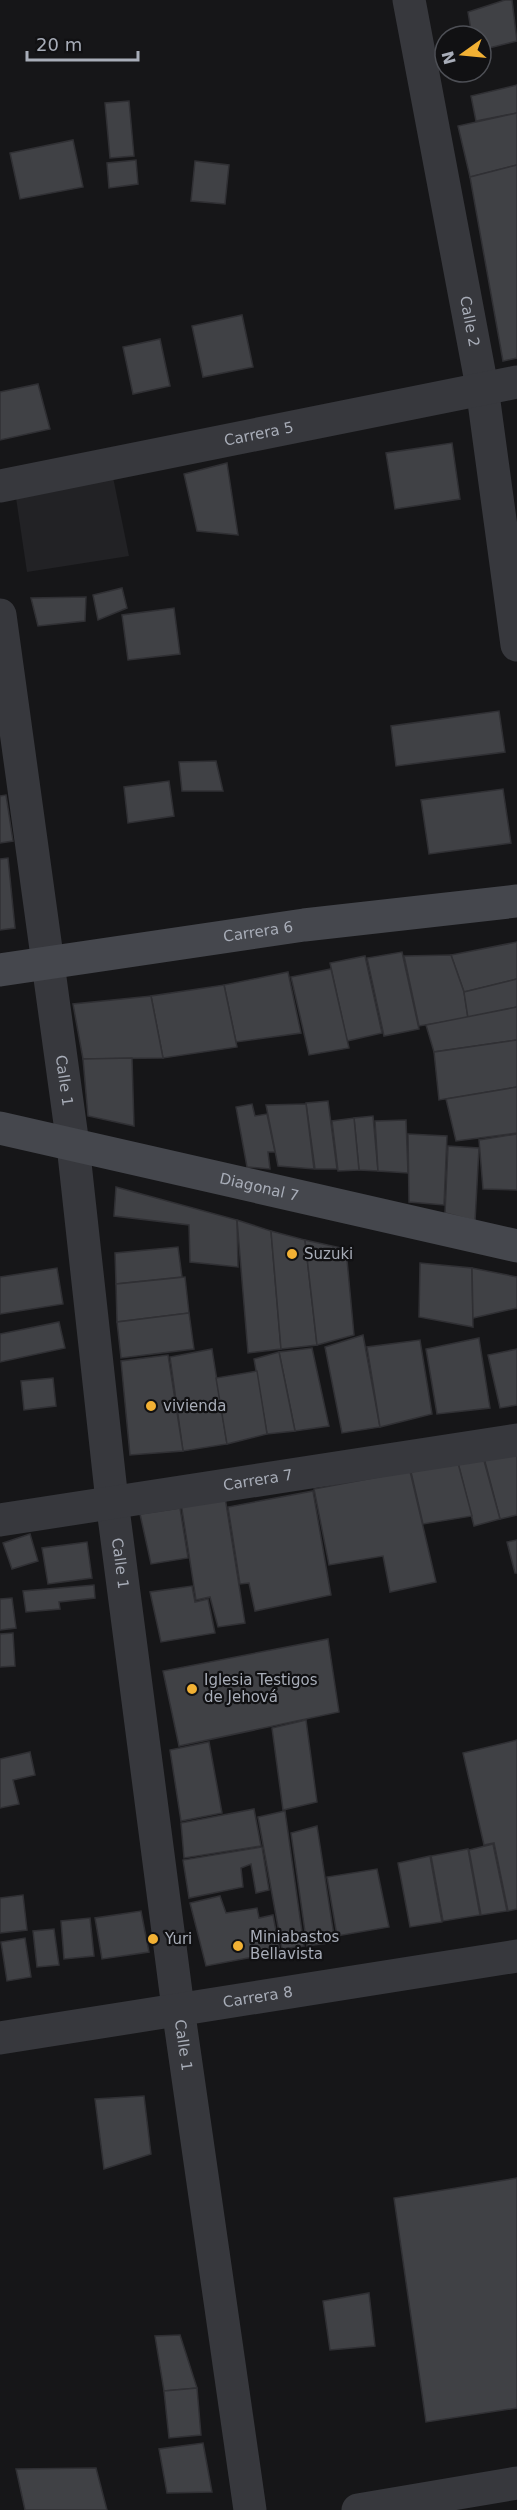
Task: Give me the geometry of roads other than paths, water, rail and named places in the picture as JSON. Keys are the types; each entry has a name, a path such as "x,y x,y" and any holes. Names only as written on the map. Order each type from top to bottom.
{"street":[{"name":"Calle 2","path":"409,0 482,387 517,645"},
{"name":"Carrera 5","path":"0,486 482,387 517,382"},
{"name":"Calle 1","path":"0,615 73,1145 112,1501 178,2008 250,2510"},
{"name":"Carrera 6","path":"0,970 304,925 517,901"},
{"name":"Diagonal 7","path":"0,1128 517,1246"},
{"name":"Carrera 7","path":"0,1520 517,1440"},
{"name":"Carrera 8","path":"0,2038 517,1956"},
{"path":"358,2510 517,2483"}],"place":[{"name":"Suzuki","path":"292,1254"},
{"name":"vivienda","path":"151,1406"},
{"name":"Iglesia Testigos de Jehová","path":"192,1689"},
{"name":"Yuri","path":"153,1939"},
{"name":"Miniabastos Bellavista","path":"238,1946"}]}
